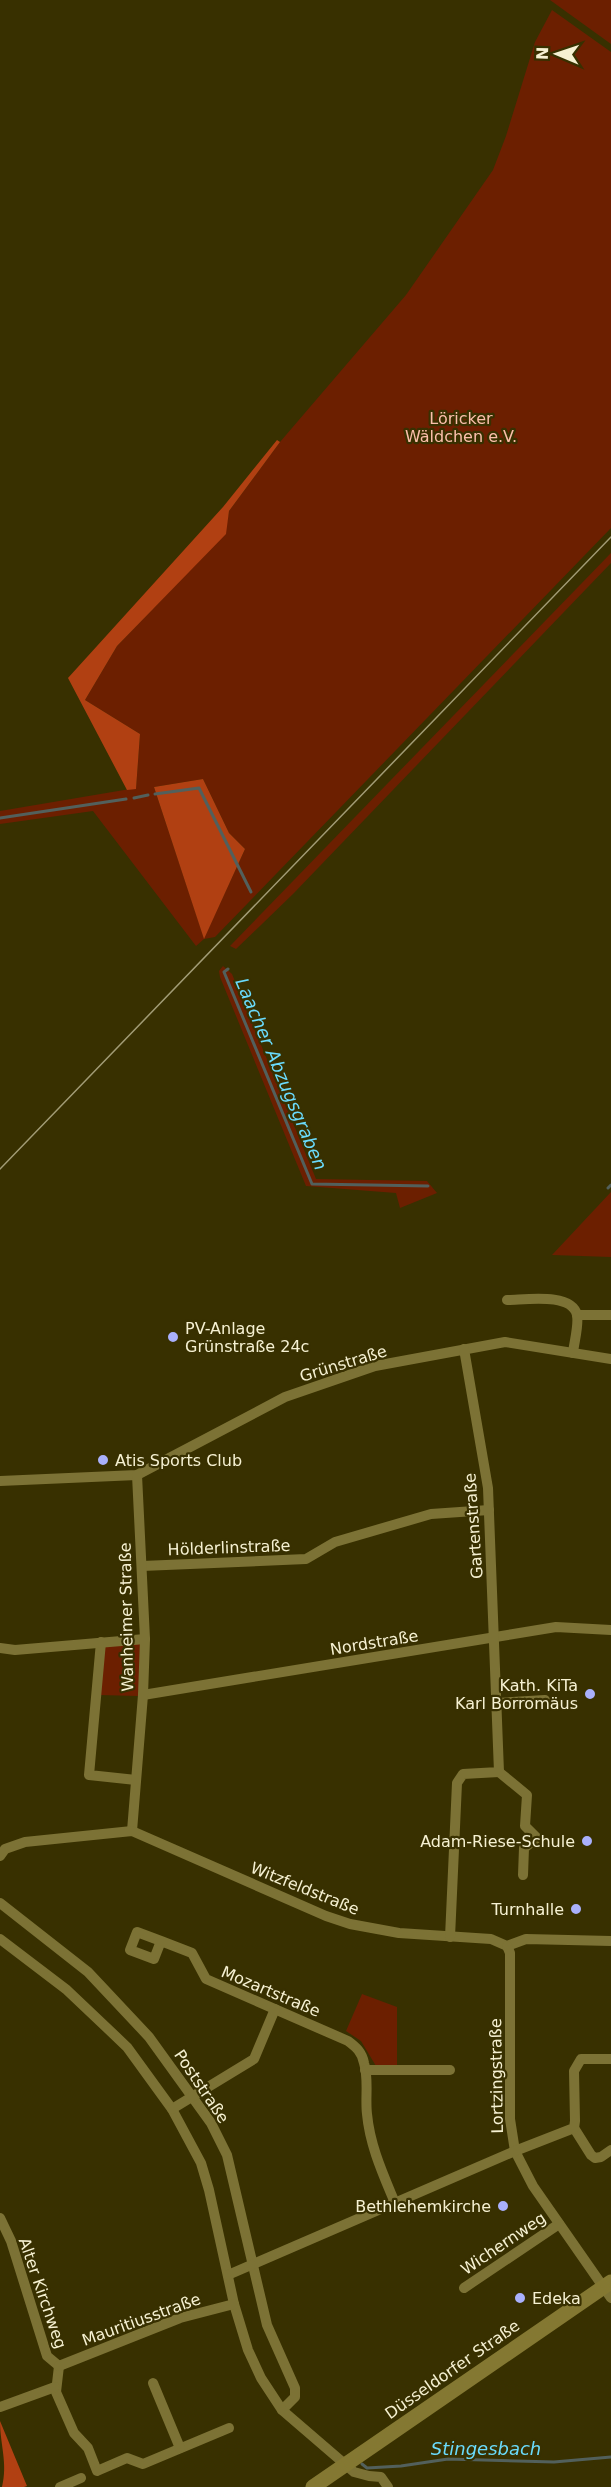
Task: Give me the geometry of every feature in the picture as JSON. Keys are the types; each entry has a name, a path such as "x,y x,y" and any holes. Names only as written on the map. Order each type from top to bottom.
{"main road":[{"name":"Düsseldorfer Straße","path":"314,2487 608,2289"}],"street":[{"path":"507,1300 556,1299 570,1305 577,1315 573,1353"},
{"path":"577,1315 611,1315"},
{"name":"Grünstraße","path":"137,1475 285,1397 375,1366 505,1342 611,1359"},
{"name":"Gartenstraße","path":"464,1349 488,1488 498,1772"},
{"path":"0,1481 137,1475"},
{"name":"Wanheimer Straße","path":"132,1831 145,1639 137,1475"},
{"name":"Hölderlinstraße","path":"142,1566 306,1559 336,1542 431,1514 489,1510"},
{"name":"Nordstraße","path":"143,1695 556,1627 611,1630"},
{"path":"0,1648 15,1650 145,1639"},
{"path":"101,1642 88,1775 136,1780"},
{"path":"497,1703 545,1700"},
{"path":"450,1937 457,1783 463,1774 498,1772 527,1796 525,1826 537,1838 524,1848 523,1875"},
{"name":"Witzfeldstraße","path":"0,1856 14,1844 132,1831 326,1916 376,1930 491,1940 507,1946 526,1939 611,1941"},
{"name":"Poststraße","path":"0,1903 88,1971 149,2037 212,2123 227,2155 267,2325 296,2391 292,2401 282,2410"},
{"path":"0,1939 67,1990 127,2048 172,2109 201,2163 234,2304 248,2350 261,2378 282,2410 354,2472 381,2477 388,2487"},
{"name":"Mozartstraße","path":"161,1941 192,1953 206,1979 348,2041 359,2049 365,2070 365,2099 370,2135 377,2160 395,2203"},
{"name":"Lortzingstraße","path":"507,1946 510,1953 510,2119 515,2151 522,2169 608,2289"},
{"path":"172,2109 255,2059 275,2009"},
{"path":"611,2059 581,2059 574,2071 574,2128 595,2158 611,2151"},
{"path":"365,2070 450,2070"},
{"path":"228,2275 515,2151 574,2128"},
{"name":"Alter Kirchweg","path":"0,2218 3,2235 11,2241 47,2356 59,2366 55,2387"},
{"name":"Wichernweg","path":"464,2288 559,2223"},
{"name":"Mauritiusstraße","path":"59,2366 180,2318 234,2304"},
{"path":"153,2383 180,2448"},
{"path":"0,2407 55,2387 74,2433 88,2448 98,2471 127,2458 143,2464 229,2428"},
{"path":"60,2487 81,2478"}],"green space":[{"path":"550,0 611,0 611,44"},
{"name":"Löricker Wäldchen e.V.","path":"552,10 611,52 611,528 215,937 204,939 196,946 93,811 0,824 0,811 136,788 140,734 85,700 117,646 225,534 229,511 280,442 406,295 493,170 535,42","holes":["203,779 229,833 245,849 204,938 154,787"]},
{"path":"611,553 611,563 293,894 236,949 230,946"},
{"path":"223,966 232,974 316,1179 427,1181 437,1193 400,1208 396,1193 306,1186 220,977 219,971"},
{"path":"611,1192 611,1257 552,1255"},
{"path":"140,1643 139,1696 99,1695 104,1646"},
{"path":"362,1994 397,2007 397,2066 376,2066 361,2041 346,2031"}],"shaded area":[{"path":"277,440 280,442 229,511 226,534 117,646 85,700 140,734 136,789 127,790 68,678 223,507"},
{"path":"203,779 229,833 245,849 204,939 154,787"},
{"path":"0,2421 27,2486 2,2487 4,2462"}],"waterway":[{"name":"Laacher Abzugsgraben","path":"155,794 199,788 251,892"},
{"name":"Laacher Abzugsgraben","path":"134,798 148,795"},
{"name":"Laacher Abzugsgraben","path":"0,818 126,799"},
{"name":"Laacher Abzugsgraben","path":"228,969 224,972 312,1184 428,1186"},
{"name":"Laacher Abzugsgraben","path":"608,1188 611,1185"},
{"name":"Stingesbach","path":"362,2464 367,2468 448,2459 554,2462 611,2457"}],"tram line":[{"path":"0,1169 611,537"}],"place":[{"name":"PV-Anlage Grünstraße 24c","path":"173,1337"},
{"name":"Atis Sports Club","path":"103,1460"},
{"name":"Kath. KiTa Karl Borromäus","path":"590,1694"},
{"name":"Adam-Riese-Schule","path":"587,1841"},
{"name":"Turnhalle","path":"576,1909"},
{"name":"Bethlehemkirche","path":"503,2206"},
{"name":"Edeka","path":"520,2298"}]}
